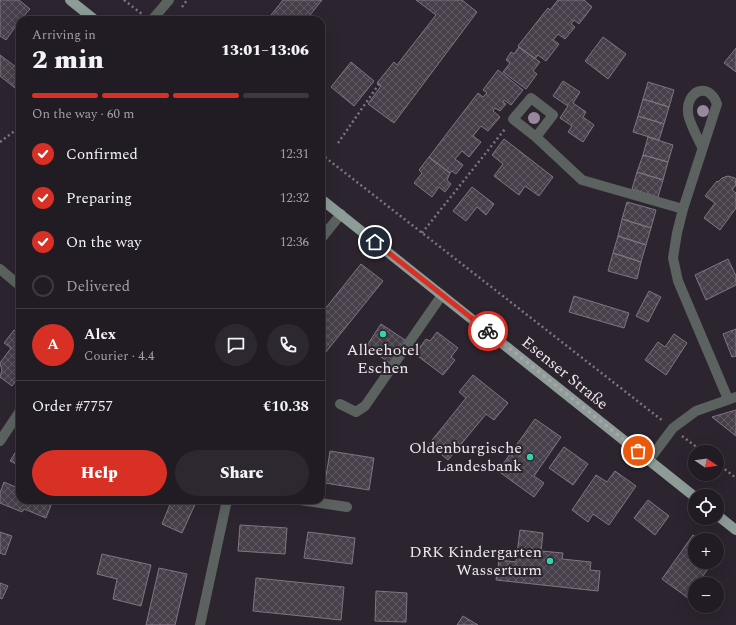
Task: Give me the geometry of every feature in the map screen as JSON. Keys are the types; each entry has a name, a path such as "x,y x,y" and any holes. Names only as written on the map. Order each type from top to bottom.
{"main road":[{"path":"70,0 90,16"},
{"name":"Esenser Straße","path":"325,202 688,491"},
{"path":"724,521 736,530"}],"street":[{"path":"150,16 168,0"},
{"path":"649,460 673,428 696,411 732,398 678,282 673,258 683,209 717,104 714,96 709,91 701,90 693,94 689,102 688,112 702,148"},
{"path":"536,137 553,114 531,98 513,119 536,137 582,180 683,209"},
{"path":"325,234 341,214"},
{"path":"0,269 16,283"},
{"path":"340,404 356,412 365,406 442,295"},
{"path":"0,441 16,417"},
{"path":"200,625 226,504"},
{"path":"325,504 347,507"}],"path":[{"path":"124,0 145,16"},
{"path":"338,143 379,84"},
{"path":"422,233 513,119"},
{"path":"0,142 16,130"},
{"path":"325,157 694,445"},
{"path":"724,469 736,478"}],"building":[{"path":"0,0 19,0 30,9 24,16 16,16 16,26 6,40 0,36"},
{"path":"283,0 322,0 309,16 270,16"},
{"path":"416,0 462,0 477,12 394,123 368,104 381,86 377,83 394,62 397,65 436,15"},
{"path":"558,0 584,0 592,7 579,24 574,20 571,24 575,27 565,39 558,34 553,40 559,44 546,61 538,55 535,59 518,46 548,8 550,10"},
{"path":"603,37 626,54 608,79 585,61"},
{"path":"519,47 540,62 533,71 537,74 526,89 503,72 510,63 506,60 511,52 514,54"},
{"path":"736,48 736,72 724,63"},
{"path":"0,55 16,67 16,89 0,76"},
{"path":"351,62 374,81 354,106 331,87"},
{"path":"498,70 523,90 511,105 504,100 503,102 506,104 500,111 495,108 493,111 500,117 488,131 481,126 473,136 481,142 469,157 462,151 455,159 463,165 456,174 452,171 450,173 429,157 478,93 483,97 487,93 483,90"},
{"path":"563,81 580,92 573,103 586,112 583,117 594,125 583,142 568,132 572,126 560,118 568,106 553,96"},
{"path":"648,82 674,90 669,107 643,99"},
{"path":"643,99 669,107 664,124 638,116"},
{"path":"638,116 664,124 659,140 633,132"},
{"path":"648,137 673,145 668,162 643,155"},
{"path":"504,139 553,177 539,196 525,186 519,195 494,176 503,164 492,155"},
{"path":"643,155 668,162 663,180 637,172"},
{"path":"429,157 450,173 447,180 451,184 445,192 439,187 432,197 414,183 422,173 419,170"},
{"path":"637,172 663,180 658,197 632,189"},
{"path":"728,176 735,178 736,185 732,190 736,193 736,208 720,230 704,218 715,203 705,196 717,181 718,182 722,178"},
{"path":"472,187 494,204 486,215 477,207 466,221 453,211"},
{"path":"627,202 656,210 651,228 622,219"},
{"path":"622,219 651,228 646,245 618,236"},
{"path":"618,236 646,245 641,262 613,253"},
{"path":"613,253 641,262 637,279 608,271"},
{"path":"728,259 736,276 736,285 706,300 695,275"},
{"path":"361,264 383,281 325,353 325,309"},
{"path":"649,291 661,297 648,322 636,316"},
{"path":"574,296 629,313 624,328 569,312"},
{"path":"381,324 408,342 393,365 366,347"},
{"path":"736,329 736,356 732,357 723,334"},
{"path":"14,330 16,332 16,380 12,386 0,377 2,370 0,363 11,348 4,343"},
{"path":"437,332 458,348 451,357 455,360 443,375 415,354 426,339 430,341"},
{"path":"674,334 687,343 666,375 645,360 658,342 665,347"},
{"path":"473,375 508,403 494,420 486,414 448,460 429,444 466,398 459,392"},
{"path":"736,410 736,436 712,417"},
{"path":"535,419 561,437 534,476 544,483 534,497 498,471"},
{"path":"564,447 588,464 573,485 549,468"},
{"path":"16,451 16,464 10,461"},
{"path":"330,451 374,458 369,490 325,483"},
{"path":"615,471 636,486 609,525 593,514 588,522 572,510 596,475 607,482"},
{"path":"4,482 16,487 16,504 51,504 46,518 24,509 22,512 0,503 0,493"},
{"path":"648,500 669,516 655,535 634,518"},
{"path":"170,504 195,504 182,533 162,524"},
{"path":"240,525 287,528 285,554 238,551"},
{"name":"DRK Kindergarten Wasserturm","path":"520,530 543,533 541,551 563,553 562,559 591,562 590,570 600,571 598,591 496,580 499,560 516,562"},
{"path":"0,532 12,536 5,555 0,553"},
{"path":"308,532 355,538 352,564 304,558"},
{"path":"688,542 688,569 708,569 702,577 688,577 688,598 662,579"},
{"path":"102,554 151,565 141,606 113,599 117,579 97,574"},
{"path":"159,568 187,574 175,625 146,625"},
{"path":"256,578 344,587 341,620 253,611"},
{"path":"0,583 8,586 2,599 0,598"},
{"path":"376,591 407,593 406,622 375,621"},
{"path":"463,616 478,625 457,625"}],"way so far":[{"path":"488,331 638,451"}],"place":[{"name":"Alleehotel Eschen","path":"383,334"},
{"name":"Oldenburgische Landesbank","path":"530,457"},
{"name":"DRK Kindergarten Wasserturm","path":"550,561"}],"route":[{"path":"375,242 488,331"}]}
